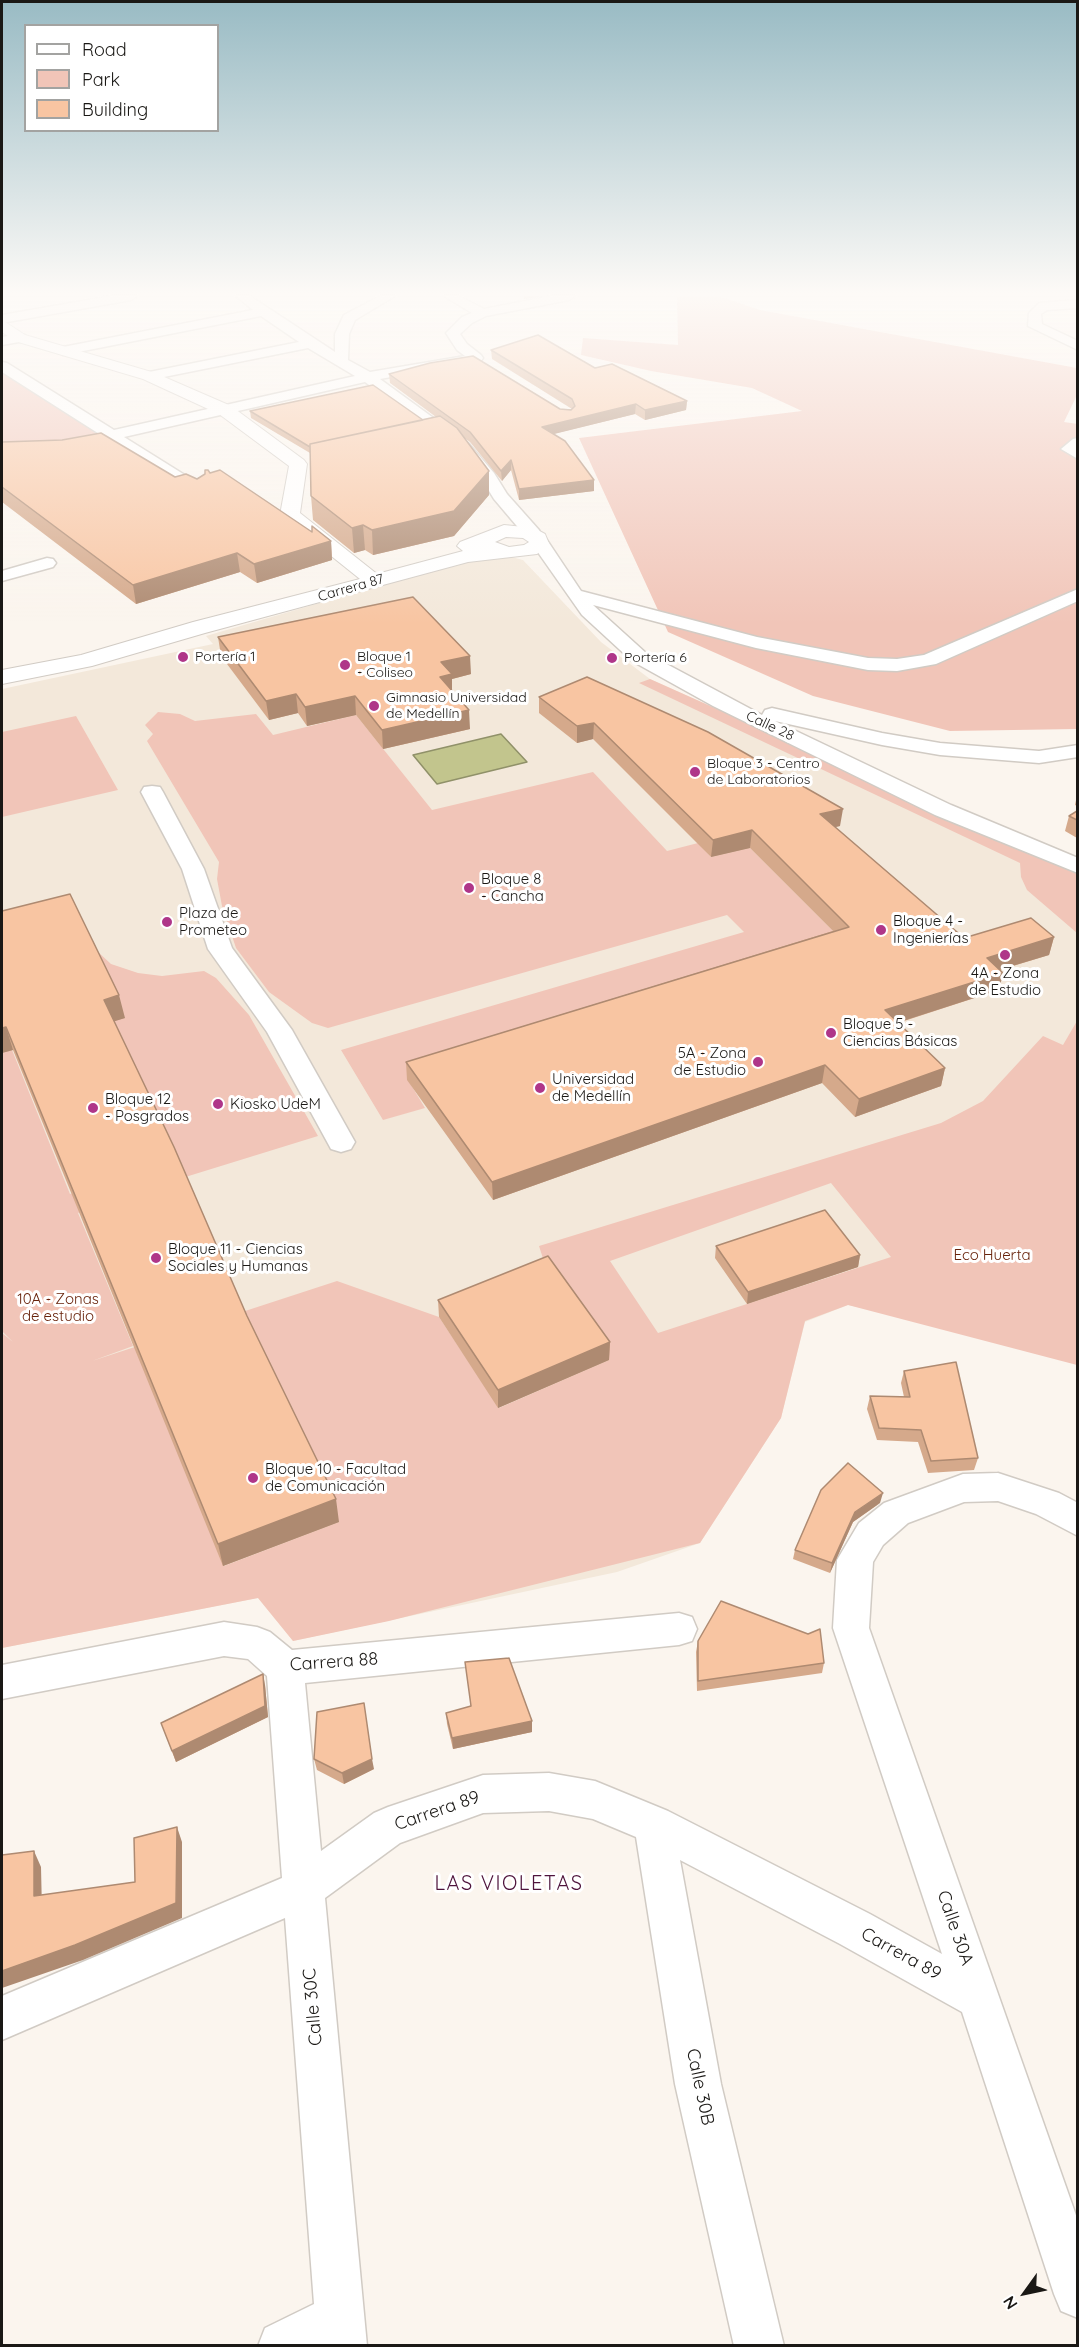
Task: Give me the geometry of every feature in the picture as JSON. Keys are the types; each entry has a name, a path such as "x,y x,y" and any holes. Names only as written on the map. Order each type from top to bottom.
{"street":[{"path":"60,406 110,439 198,490"},
{"path":"215,406 225,410 298,464 317,460"},
{"path":"110,439 244,406"},
{"name":"Calle 28","path":"408,406 445,432 476,460 500,496 536,538 569,587 616,638 639,657 720,702 943,810 1077,866"},
{"path":"425,436 445,432"},
{"path":"1077,442 1069,449 1077,454"},
{"path":"298,464 290,515 368,575"},
{"path":"499,544 500,496"},
{"path":"512,530 536,538 536,548 499,544 512,530"},
{"name":"Carrera 87","path":"2,677 84,661 201,627 467,556 499,544"},
{"name":"Carrera 87","path":"201,627 227,615 448,552 499,544 544,565 569,587"},
{"path":"2,576 47,563"},
{"path":"569,587 756,642 868,664 897,665 929,660 1077,594"},
{"path":"720,702 882,739 940,749 1040,757 1077,751"},
{"path":"1040,757 1077,772"},
{"path":"153,792 194,869 205,909 220,949 279,1030 341,1142"},
{"name":"Calle 30A","path":"1077,1521 1047,1503 998,1487 963,1488 896,1513 871,1534 855,1560 851,1628 979,1998 1077,2294"},
{"name":"Carrera 88","path":"2,1682 224,1639 257,1644 285,1668 679,1629"},
{"name":"Calle 30C","path":"285,1668 341,2331"},
{"name":"Carrera 89","path":"2,2018 302,1890 388,1827 483,1794 549,1792 595,1800 654,1825 855,1929 979,1998"},
{"name":"Calle 30B","path":"654,1825 698,2084 759,2346"},
{"path":"283,2346 341,2331"}],"shaded area":[{"name":"Universidad de Medellín","path":"501,554 523,560 601,642 650,679 1077,870 1077,1355 848,1305 805,1322 781,1418 700,1543 617,1572 293,1641 258,1598 2,1648 2,689 213,644 206,636 471,559"},
{"path":"501,734 527,762 437,784 413,755"}],"green space":[{"path":"2,406 55,406 105,438 2,451"},
{"path":"790,406 1072,406 1064,422 1078,424 1077,729 950,731 813,696 668,632 579,438 802,411"},
{"path":"650,679 1077,870 1077,933 1027,890 1021,877 1020,863 639,683"},
{"path":"158,712 180,714 195,721 256,714 273,735 356,715 432,810 593,772 667,851 698,843 711,857 750,848 860,958 408,1080 425,1108 383,1120 341,1050 744,932 727,915 328,1028 312,1023 269,992 236,948 222,906 217,879 219,862 147,741 153,734 145,725"},
{"path":"76,716 118,790 2,817 2,732"},
{"path":"98,952 111,964 138,973 162,976 204,971 216,978 249,1015 318,1136 166,1183 114,1033"},
{"path":"1077,1021 1077,1365 848,1305 805,1321 781,1418 700,1543 389,1621 293,1641 258,1598 2,1648 2,1333 13,1342 2,1331 2,1053 12,1050 70,1194 86,1189 93,1206 78,1213 133,1346 92,1361 150,1342 224,1566 339,1522 239,1313 337,1281 439,1317 499,1408 609,1360 548,1274 539,1246 941,1123 983,1101 1043,1036 1063,1045","holes":["831,1183 891,1257 658,1333 610,1261"]}],"building":[{"path":"276,406 402,406 423,420 310,444 310,447 250,411"},
{"path":"433,406 554,406 560,409 571,410 575,406 630,406 542,427 565,441 594,480 519,489 511,460 501,471 470,432"},
{"path":"638,406 666,406 645,410"},
{"path":"440,416 457,428 489,471 454,511 372,530 363,525 352,528 311,496 310,444"},
{"path":"101,433 175,477 186,474 197,479 205,474 205,470 210,473 220,470 312,532 312,526 331,541 254,564 237,553 133,585 2,487 2,442 62,440"},
{"name":"Bloque 1 - Coliseo","path":"413,597 470,656 441,662 452,674 440,677 469,710 382,730 355,696 305,707 296,694 266,701 218,637"},
{"path":"587,677 708,732 843,809 820,814 964,938 1031,918 1054,937 987,958 1003,973 885,1010 945,1068 859,1099 825,1065 492,1182 406,1062 849,927 752,830 713,840 594,723 577,726 539,697"},
{"path":"1077,811 1077,820 1069,816"},
{"path":"70,894 119,995 104,1000 174,1147 247,1316 336,1499 218,1544 6,1027 2,1028 2,911"},
{"path":"825,1210 860,1255 748,1292 716,1246"},
{"path":"548,1256 610,1342 498,1390 438,1300"},
{"path":"956,1362 978,1458 931,1461 921,1430 879,1428 870,1396 910,1397 904,1371"},
{"path":"848,1463 883,1493 855,1512 832,1563 795,1550 821,1490"},
{"path":"721,1601 808,1634 820,1629 824,1663 698,1681 698,1641"},
{"path":"509,1658 532,1721 452,1738 446,1713 471,1706 465,1662"},
{"path":"263,1674 265,1706 172,1751 161,1723"},
{"path":"364,1703 372,1759 342,1773 314,1759 317,1712"},
{"path":"177,1827 176,1903 75,1945 2,1971 2,1855 34,1851 34,1896 135,1882 134,1838"}],"place":[{"name":"Portería 1","path":"183,657"},
{"name":"Portería 6","path":"612,658"},
{"name":"Bloque 1 - Coliseo","path":"345,665"},
{"name":"Gimnasio Universidad de Medellín","path":"374,706"},
{"name":"Bloque 3 - Centro de Laboratorios","path":"695,772"},
{"name":"Bloque 8 - Cancha","path":"469,888"},
{"name":"Plaza de Prometeo","path":"167,922"},
{"name":"Bloque 4 - Ingenierías","path":"881,930"},
{"name":"4A - Zona de Estudio","path":"1005,955"},
{"name":"Bloque 5 - Ciencias Básicas","path":"831,1033"},
{"name":"5A - Zona de Estudio","path":"758,1062"},
{"name":"Universidad de Medellín","path":"540,1088"},
{"name":"Kiosko UdeM","path":"218,1104"},
{"name":"Bloque 12 - Posgrados","path":"93,1108"},
{"name":"Bloque 11 - Ciencias Sociales y Humanas","path":"156,1258"},
{"name":"Bloque 10 - Facultad de Comunicación","path":"253,1478"}],"district":[{"name":"LAS VIOLETAS","path":"509,1884"}],"park label":[{"name":"Eco Huerta","path":"992,1255"},
{"name":"10A - Zonas de estudio","path":"58,1308"}]}
